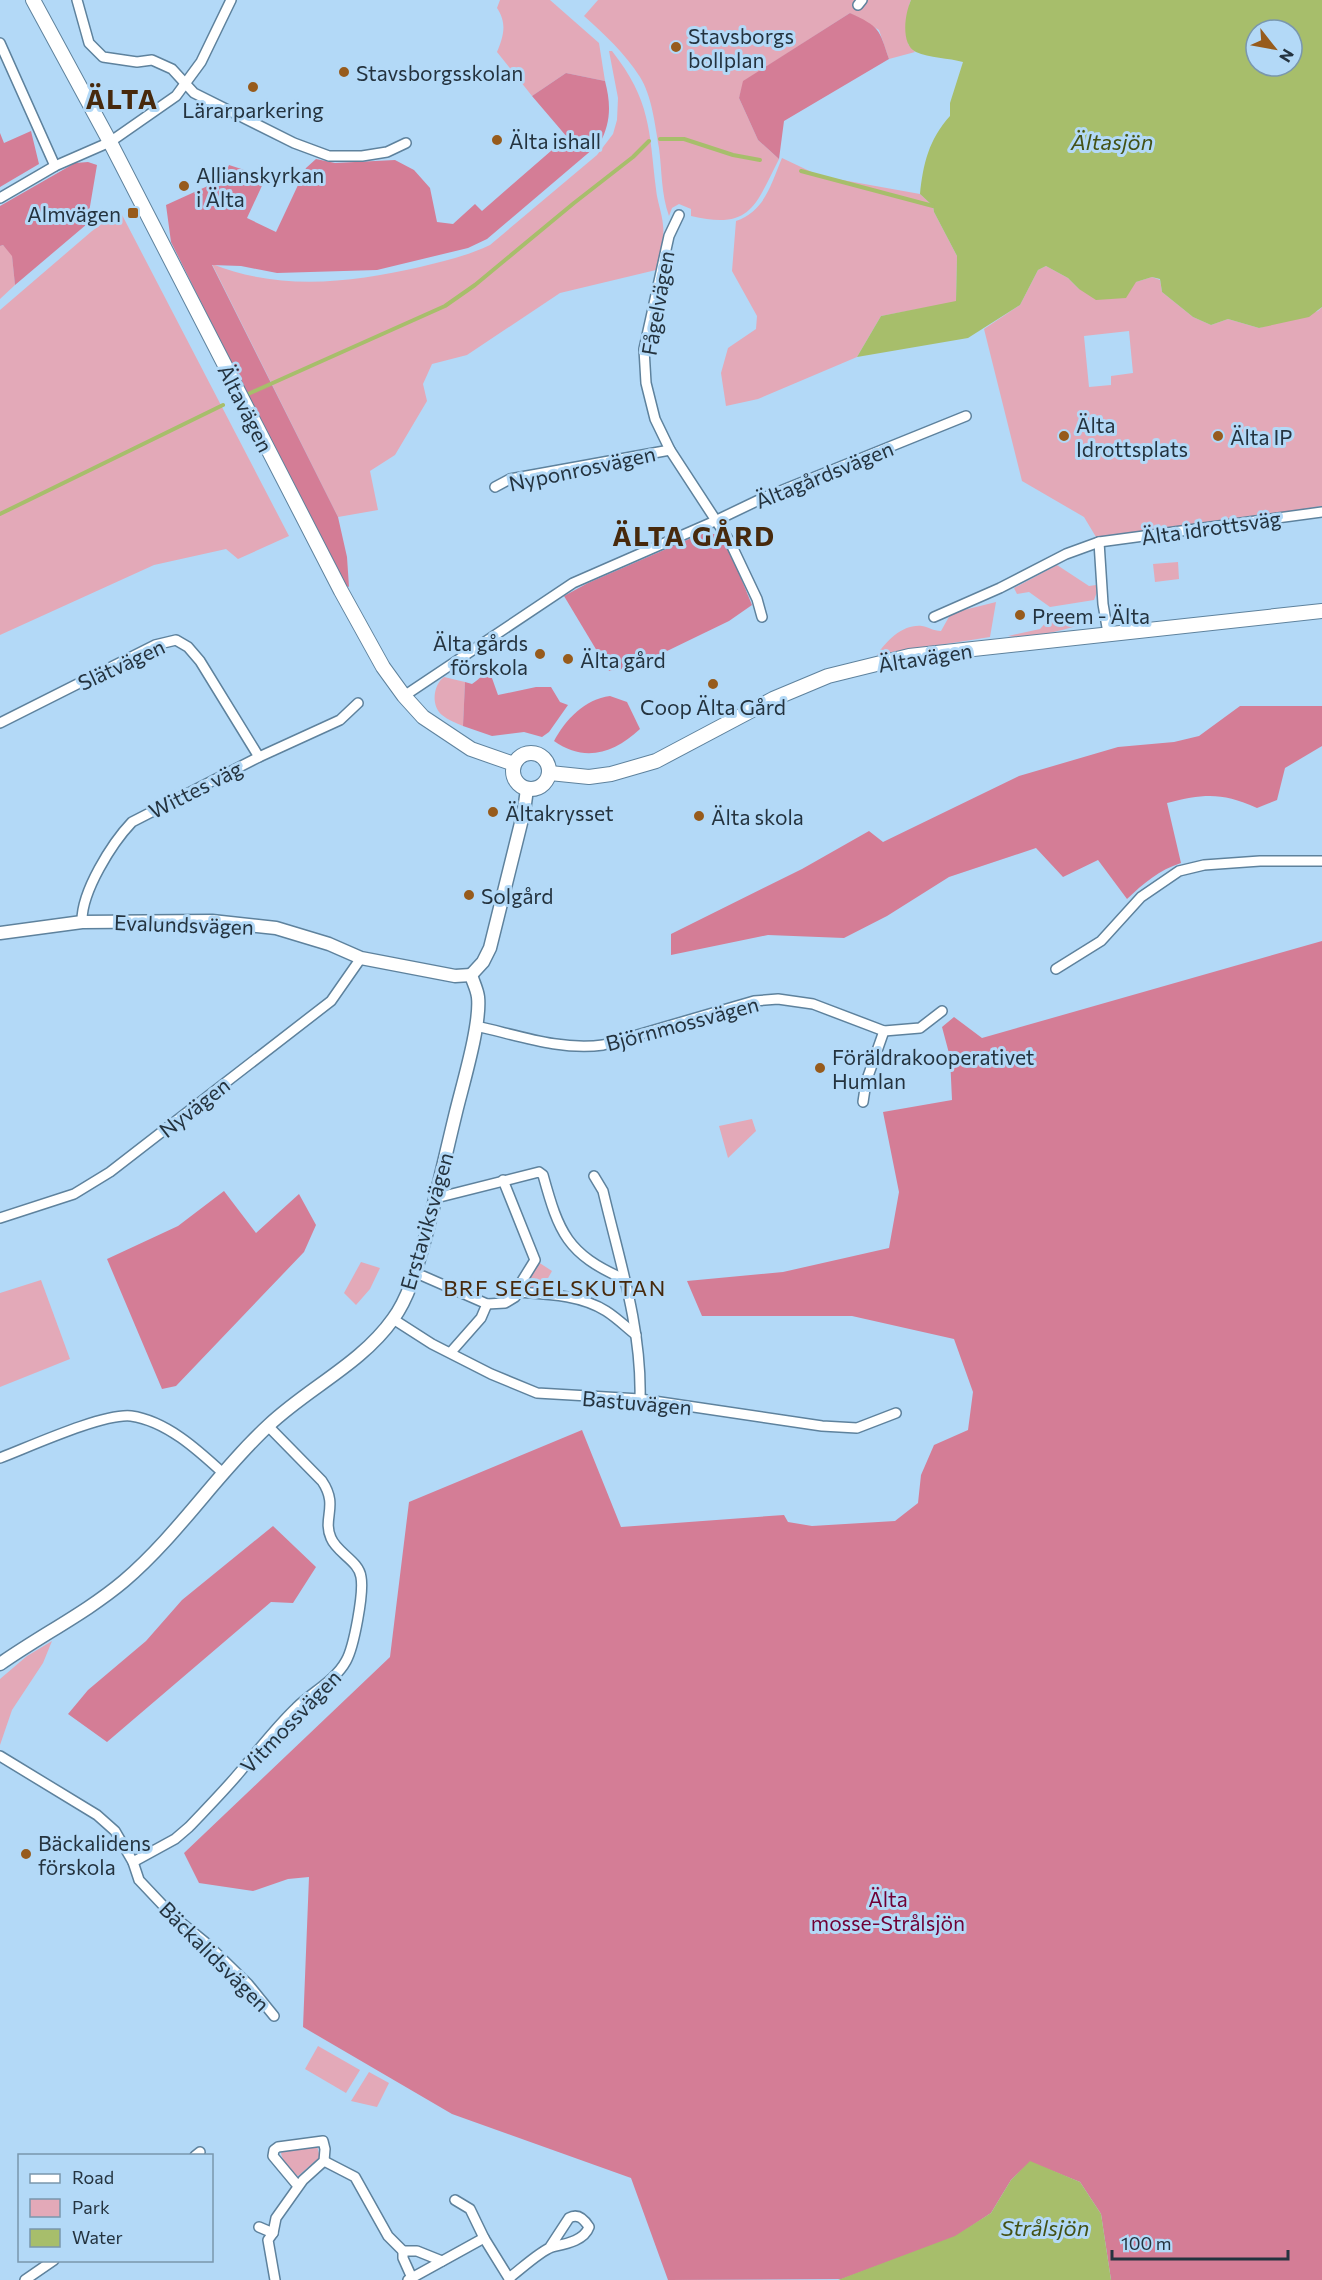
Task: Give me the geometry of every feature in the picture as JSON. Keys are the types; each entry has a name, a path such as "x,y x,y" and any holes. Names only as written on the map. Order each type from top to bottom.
{"main road":[{"name":"Ältavägen","path":"33,0 110,142 341,591 383,667 423,717 471,749 514,764"},
{"name":"Ältavägen","path":"550,773 589,777 611,774 656,761 773,699 828,676 909,656 1322,611"},
{"path":"527,752 537,753 546,758 550,773 546,782 539,788 527,789 515,779 514,764 521,755 527,752"}],"street":[{"path":"77,0 89,43 103,57 137,62 152,60 172,69 185,86 194,93 261,127 329,156 362,156 387,152 406,143"},
{"path":"0,198 56,166 110,142 176,96 201,62 231,0"},
{"path":"0,43 56,166"},
{"name":"Fågelvägen","path":"679,215 669,236 644,349 646,382 655,419 670,450 730,542 757,599 762,617"},
{"name":"Ältagårdsvägen","path":"404,696 573,583 763,498 966,416"},
{"name":"Nyponrosvägen","path":"495,487 510,479 670,450"},
{"name":"Älta idrottsväg","path":"934,617 1000,588 1066,554 1099,542 1322,512"},
{"path":"1099,542 1103,604 1108,633"},
{"name":"Slätvägen","path":"0,723 154,645 176,640 188,647 200,661 259,757"},
{"name":"Wittes väg","path":"82,922 86,897 116,841 132,822 259,757 340,720 358,703"},
{"path":"471,975 483,962 490,948 524,811 527,789"},
{"path":"1056,969 1101,941 1141,897 1179,871 1204,865 1260,861 1322,861"},
{"name":"Evalundsvägen","path":"0,933 82,922 212,921 276,928 328,944 362,958 455,976 471,975"},
{"name":"Nyvägen","path":"0,1218 74,1194 110,1172 331,1001 362,958"},
{"name":"Erstaviksvägen","path":"0,1664 27,1644 96,1603 125,1580 167,1541 268,1426 309,1391 358,1356 393,1319 420,1257 476,1026 478,994 471,975"},
{"name":"Björnmossvägen","path":"476,1026 531,1039 585,1048 603,1045 754,1002 778,999 813,1004 884,1031 920,1028 942,1011"},
{"path":"863,1102 866,1082 884,1031"},
{"path":"436,1198 539,1172 543,1175 562,1234 588,1261 624,1279"},
{"path":"594,1176 603,1191 636,1335 641,1365 640,1399"},
{"path":"423,1276 487,1304 510,1302 518,1293 522,1281 535,1260 503,1180"},
{"path":"518,1293 556,1294 597,1306 636,1335"},
{"path":"451,1352 481,1317 487,1304"},
{"name":"Bastuvägen","path":"393,1319 432,1344 491,1374 537,1393 640,1399 822,1426 857,1428 896,1413"},
{"path":"0,1458 94,1422 130,1416 177,1435 224,1474"},
{"name":"Vitmossvägen","path":"133,1862 175,1839 189,1827 297,1707 330,1680 345,1664 350,1654 361,1605 362,1578 359,1570 331,1539 329,1491 268,1426"},
{"name":"Bäckalidsvägen","path":"0,1756 97,1815 115,1831 133,1862 140,1880 173,1916 206,1943 248,1984 274,2016"},
{"path":"275,2280 268,2240 273,2233 276,2218 298,2186 324,2161 323,2140 278,2147 274,2150 273,2156 298,2186"},
{"path":"324,2161 356,2177 388,2236 402,2251 410,2279 484,2238"},
{"path":"455,2200 470,2209 484,2238 509,2279 550,2247"},
{"path":"259,2227 273,2233"},
{"path":"402,2251 417,2251 442,2261"},
{"path":"25,2280 51,2262"}],"green space":[{"path":"500,0 550,0 599,43 605,81 566,73 532,96 497,52 503,29 497,8"},
{"path":"598,0 911,0 908,44 915,52 889,59 879,30 850,13 744,81 739,98 758,140 779,159 764,190 748,210 739,217 727,220 691,216 691,209 679,204 672,208 669,216 663,190 654,120 644,85 621,52 584,16"},
{"path":"850,13 877,30 889,59 784,121 779,159 758,140 739,98 743,81"},
{"path":"609,51 612,51 634,85 646,117 663,230 656,270 560,293 467,355 432,364 423,384 427,401 395,455 370,471 378,510 338,517 212,264 237,273 263,278 315,282 394,273 464,255 490,245 597,155 613,134 617,120 618,98"},
{"path":"566,73 605,81 609,113 600,143 487,239 468,248 377,270 277,273 241,266 212,265 338,517 347,557 349,587 341,583 171,242 166,205 223,179 229,165 266,177 247,218 276,232 306,168 316,159 335,163 395,160 414,170 430,188 437,222 453,224 475,204 482,211 567,137 532,96"},
{"path":"31,131 39,164 0,187 0,133 4,143"},
{"path":"782,158 820,176 920,194 933,206 957,256 956,302 881,316 857,357 758,399 726,406 721,373 728,348 756,329 757,316 732,271 736,221 754,211 766,196"},
{"path":"88,162 97,165 87,224 15,285 12,256 3,245 0,246 0,206 75,163"},
{"path":"120,211 289,536 238,559 226,549 154,565 0,635 0,310 92,231"},
{"path":"3,245 12,255 15,285 0,299 0,246"},
{"name":"Älta Idrottsplats","path":"1046,266 1068,278 1079,289 1136,282 1152,277 1160,280 1162,292 1193,317 1211,325 1228,319 1259,328 1318,311 1322,307 1322,506 1099,542 1084,517 1022,481 984,329 1020,305 1038,270","holes":["1129,331 1133,373 1111,376 1111,385 1089,387 1084,336"]},
{"path":"703,533 714,534 727,544 752,605 729,621 634,667 609,671 564,596 588,583"},
{"path":"1178,562 1179,579 1155,582 1153,564"},
{"path":"1057,565 1089,586 1096,585 1097,592 1094,600 1050,607 1029,592 1017,594 1014,588"},
{"path":"996,602 990,637 877,655 902,630 922,626 941,631 950,615"},
{"path":"1091,612 1093,615 1090,620 1073,627 1031,636 1008,636 1040,629 1050,618"},
{"path":"487,664 498,695 536,687 551,687 560,702 568,705 549,732 542,737 524,732 492,736 463,726 465,682 472,684 478,680"},
{"path":"444,677 465,682 463,726 444,717 436,706 436,690"},
{"path":"610,696 627,702 640,729 620,744 599,752 577,752 554,741 570,718 584,706"},
{"path":"1240,706 1322,706 1322,746 1285,768 1277,800 1257,808 1233,799 1212,796 1167,803 1181,863 1152,878 1127,899 1098,860 1063,877 1036,848 949,877 887,916 844,938 768,935 671,955 671,934 802,869 869,831 883,842 1019,776 1118,747 1174,742 1199,736"},
{"name":"Älta mosse-Strålsjön","path":"1322,941 1322,2280 1111,2280 1101,2214 1080,2182 1030,2162 1011,2180 991,2213 955,2237 842,2279 668,2280 631,2178 452,2114 303,2027 309,1877 288,1879 253,1891 199,1883 184,1853 390,1657 409,1502 582,1430 621,1527 784,1515 788,1522 812,1526 895,1521 918,1503 921,1475 934,1445 968,1430 973,1392 954,1339 852,1316 702,1316 687,1281 783,1272 889,1248 899,1192 883,1112 952,1100 950,1057 942,1027 954,1017 982,1038"},
{"path":"752,1119 756,1131 728,1158 719,1126"},
{"path":"224,1191 256,1233 299,1194 316,1225 304,1252 176,1386 162,1389 107,1259 178,1226"},
{"path":"535,1260 552,1271 543,1287 538,1285 531,1293 518,1292"},
{"path":"361,1262 380,1268 370,1289 356,1305 344,1293"},
{"path":"41,1280 70,1359 0,1387 0,1293"},
{"path":"273,1526 316,1567 293,1603 271,1602 107,1742 68,1714 88,1690 146,1641 182,1600"},
{"path":"52,1641 43,1663 12,1710 0,1745 0,1679 27,1656"},
{"path":"318,2046 360,2070 346,2093 305,2069"},
{"path":"369,2072 389,2083 377,2107 351,2101"},
{"path":"317,2146 320,2157 298,2176 287,2166 281,2153 285,2150"}],"water":[{"name":"Ältasjön","path":"911,0 1322,0 1322,307 1309,317 1259,328 1228,319 1211,325 1193,317 1162,292 1160,279 1152,277 1136,282 1126,298 1096,300 1079,289 1068,278 1046,266 1038,270 1020,305 968,338 857,357 881,316 956,301 957,256 933,206 920,194 928,152 950,116 950,103 963,62 916,52 908,42 906,20"},
{"name":"Strålsjön","path":"1030,2161 1080,2182 1101,2214 1111,2280 838,2280 955,2236 991,2213 1011,2180"}],"waterway":[{"path":"660,139 684,139 733,155 760,160"},
{"path":"248,394 445,306 475,285 633,157 649,141"},
{"path":"801,171 933,206"},
{"path":"0,514 223,405"}],"place":[{"name":"Stavsborgs bollplan","path":"676,47"},
{"name":"Stavsborgsskolan","path":"344,72"},
{"name":"Lärarparkering","path":"253,87"},
{"name":"Älta ishall","path":"497,140"},
{"name":"Allianskyrkan i Älta","path":"184,186"},
{"name":"Almvägen","path":"133,213"},
{"name":"Älta Idrottsplats","path":"1064,436"},
{"name":"Älta IP","path":"1218,436"},
{"name":"Preem - Älta","path":"1020,615"},
{"name":"Älta gårds förskola","path":"540,654"},
{"name":"Älta gård","path":"568,659"},
{"name":"Coop Älta Gård","path":"713,684"},
{"name":"Ältakrysset","path":"493,812"},
{"name":"Älta skola","path":"699,816"},
{"name":"Solgård","path":"469,895"},
{"name":"Föräldrakooperativet Humlan","path":"820,1068"},
{"name":"Bäckalidens förskola","path":"26,1854"}],"district":[{"name":"ÄLTA","path":"122,98"},
{"name":"ÄLTA GÅRD","path":"694,535"},
{"name":"BRF SEGELSKUTAN","path":"555,1287"}]}
